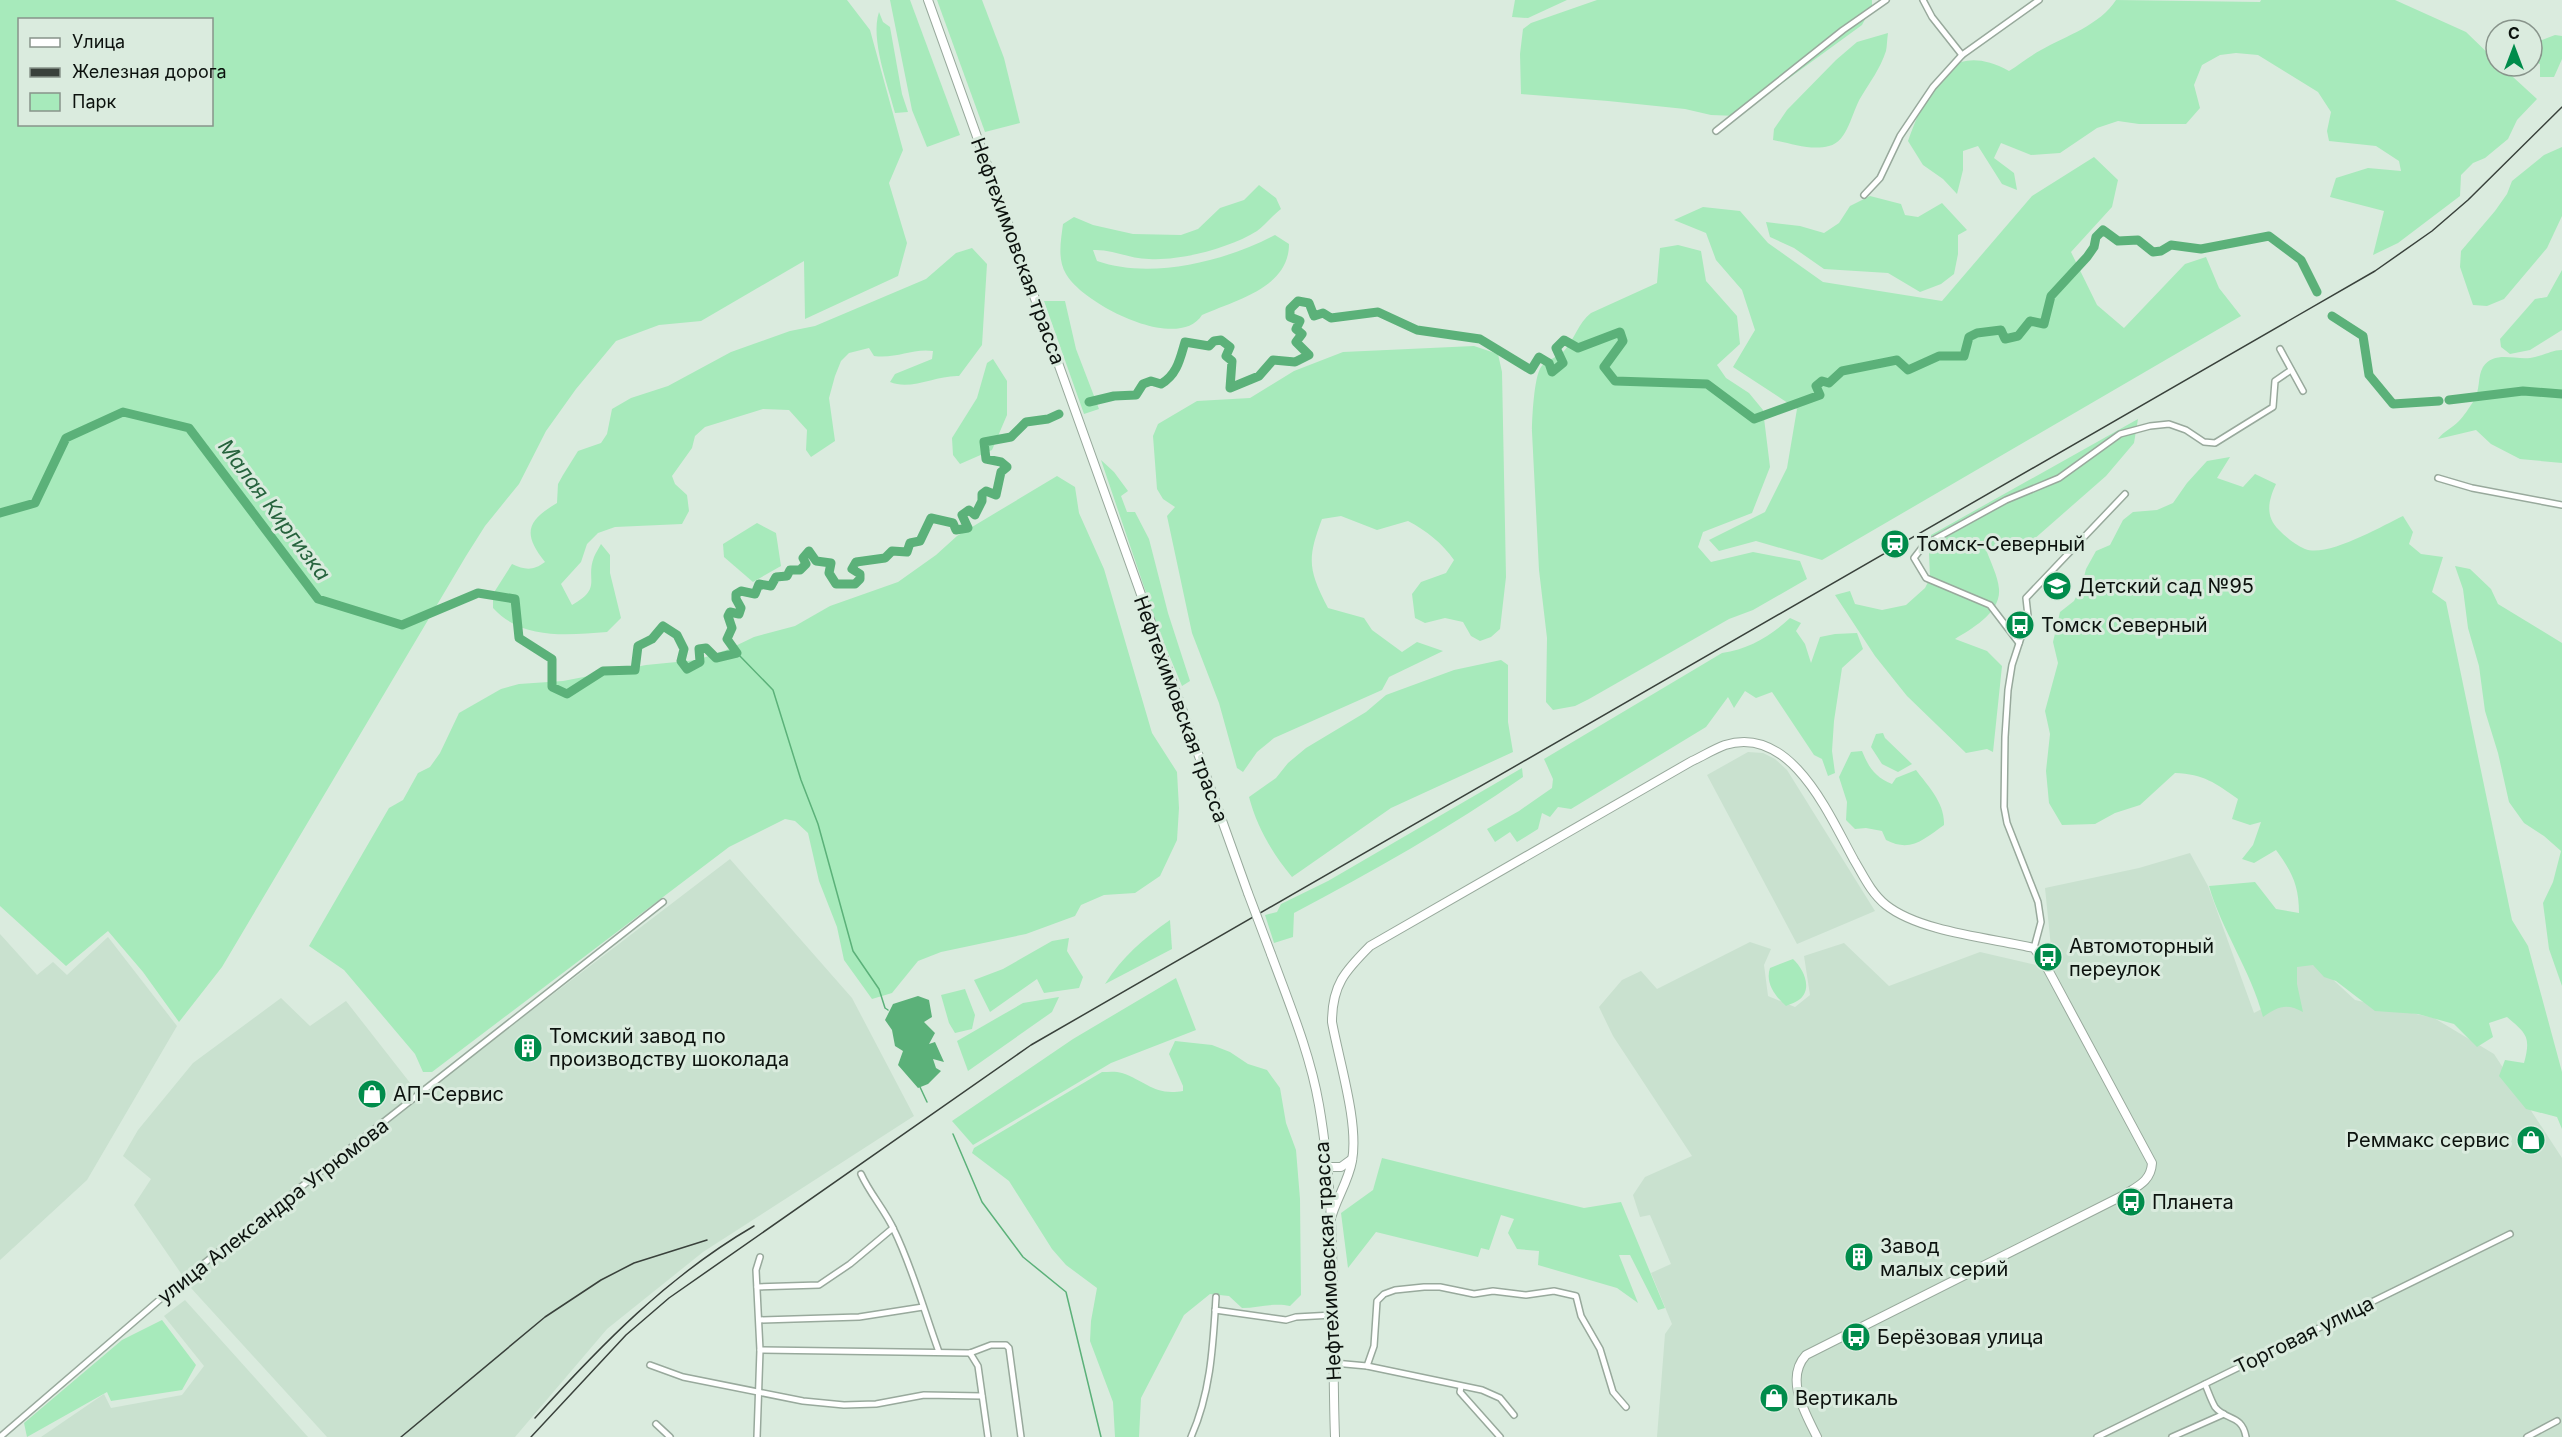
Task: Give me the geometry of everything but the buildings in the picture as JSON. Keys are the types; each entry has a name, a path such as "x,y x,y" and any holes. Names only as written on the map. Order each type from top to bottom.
{"street":[{"name":"Нефтехимовская трасса","path":"928,0 1311,1069 1319,1105 1327,1167 1335,1437"},
{"path":"1716,130 1843,30 1886,0"},
{"path":"1923,0 1932,17 1962,55"},
{"path":"1864,195 1880,178 1900,136 1933,87 1962,55 2039,0"},
{"path":"2280,349 2303,390"},
{"path":"2019,643 1990,605 1926,578 1914,558 1924,545 2006,500 2059,478 2120,434 2150,426 2169,424 2186,430 2204,442 2215,443 2273,407 2275,381 2291,370"},
{"path":"2438,478 2472,488 2562,505"},
{"path":"2034,948 2041,922 2038,902 2007,823 2004,807 2005,737 2012,665 2028,616 2026,598 2125,494"},
{"path":"1330,1222 1333,1209 1350,1174 1353,1158 1354,1137 1332,1022 1332,1004 1341,978 1352,963 1370,946 1692,761 1725,745 1738,743 1758,744 1778,752 1799,769 1869,885 1890,907 1918,922 2034,948 2042,958 2152,1163 2150,1176 2142,1184 2100,1208 1806,1355 1797,1369 1797,1385 1802,1405 1817,1437"},
{"name":"улица Александра Угрюмова","path":"0,1437 179,1283 429,1089 663,902"},
{"path":"1327,1167 1341,1167 1353,1158"},
{"path":"861,1174 870,1194 882,1206 909,1262 939,1352"},
{"path":"757,1287 819,1285 842,1270 893,1228"},
{"name":"Торговая улица","path":"2097,1437 2510,1234"},
{"path":"757,1437 760,1350 756,1270 760,1257"},
{"path":"1367,1366 1374,1346 1377,1301 1384,1294 1424,1287 1440,1287 1474,1294 1493,1291 1526,1294 1554,1291 1576,1296 1581,1316 1600,1349 1612,1392 1626,1407"},
{"path":"1191,1437 1203,1409 1209,1380 1216,1297"},
{"path":"759,1320 860,1317 923,1307"},
{"path":"1215,1310 1286,1320 1296,1317 1333,1315"},
{"path":"760,1350 970,1353 991,1345 1006,1345 1009,1348 1021,1437"},
{"path":"970,1353 978,1366 988,1437"},
{"path":"1334,1363 1367,1366 1482,1390 1500,1398 1514,1415"},
{"path":"650,1365 674,1375 803,1401 844,1406 876,1404 924,1395 982,1396"},
{"path":"2205,1384 2216,1408 2237,1420 2243,1427 2246,1437"},
{"path":"1461,1387 1460,1392 1500,1437"},
{"path":"2172,1437 2224,1414"},
{"path":"2527,1437 2557,1421"},
{"path":"656,1424 670,1437"}],"shaded area":[{"path":"1748,752 1763,753 1775,759 1787,770 1875,911 1797,944 1707,775"},
{"path":"2190,853 2208,886 2254,1013 2296,991 2294,963 2314,962 2355,1000 2434,1018 2494,1054 2562,1158 2562,1437 1657,1437 1665,1334 1672,1324 1651,1273 1671,1264 1650,1215 1640,1217 1633,1195 1645,1177 1692,1156 1613,1036 1599,1007 1622,980 1641,971 1657,989 1750,942 1771,949 1764,965 1768,996 1795,1007 1810,995 1804,956 1844,943 1889,986 1980,952 2036,965 2052,957 2045,888 2139,868"},
{"path":"730,859 852,998 914,1116 703,1252 607,1329 515,1437 327,1437 191,1288 134,1205 151,1179 123,1156 138,1130 193,1063 281,998 310,1026 346,1001 418,1093 429,1089"},
{"path":"0,934 37,975 53,962 67,975 108,937 177,1026 87,1180 0,1260"},
{"path":"918,996 929,1000 932,1017 924,1022 935,1033 929,1044 935,1042 944,1062 933,1059 936,1068 941,1071 928,1084 918,1088 898,1065 903,1051 895,1046 892,1030 885,1020 893,1004"},
{"path":"185,1300 308,1437 41,1437 104,1394 111,1408 182,1395 204,1366 164,1316"}],"green space":[{"path":"0,0 847,0 870,30 903,150 889,183 907,243 898,276 805,319 804,261 701,321 659,325 616,341 576,389 546,431 519,484 485,526 222,967 179,1022 143,972 108,931 66,966 0,906"},
{"path":"890,0 910,0 960,135 927,147 912,110"},
{"path":"937,0 982,0 1004,58 1020,123 985,132"},
{"path":"1515,0 1567,0 1528,18 1512,17"},
{"path":"1597,0 1872,0 1872,6 1862,25 1737,116 1711,115 1685,109 1608,101 1521,94 1520,54 1523,29 1531,23"},
{"path":"2116,0 2260,2 2261,0 2395,0 2466,32 2484,49 2484,78 2514,78 2537,99 2517,120 2508,139 2485,158 2473,163 2461,175 2460,196 2398,243 2373,255 2384,211 2330,197 2336,178 2368,168 2401,171 2399,161 2376,146 2329,141 2327,131 2331,112 2318,92 2258,55 2236,53 2220,55 2202,65 2194,85 2200,108 2186,124 2139,124 2118,121 2097,128 2060,153 2031,155 2001,143 1994,158 2014,173 2017,190 2002,184 1978,146 1963,151 1963,170 1957,194 1943,179 1923,165 1908,141 1923,104 1942,74 1954,65 1969,61 1987,62 2009,71 2037,52 2092,23"},
{"path":"879,12 883,22 890,27 902,94 908,112 895,113 884,76 878,48"},
{"path":"1888,33 1886,51 1881,64 1861,97 1841,139 1829,146 1815,148 1773,140 1774,129 1787,110 1836,60 1857,42"},
{"path":"2555,35 2562,36 2562,59 2554,77 2544,77 2544,39"},
{"path":"2562,147 2562,216 2547,248 2504,299 2487,306 2473,305 2460,267 2461,251 2495,211 2507,194 2512,181 2544,155"},
{"path":"2094,157 2118,180 2112,207 2071,252 2097,305 2124,328 2185,264 2206,257 2219,288 2241,316 1822,560 1756,541 1719,551 1709,540 1765,512 1787,468 1797,409 1733,367 1755,330 1742,290 1716,260 1706,233 1674,220 1703,207 1740,211 1768,243 1823,282 1942,301 2032,196"},
{"path":"1259,185 1276,198 1281,209 1257,231 1233,243 1190,256 1161,259 1142,259 1093,250 1097,261 1141,269 1188,265 1211,260 1234,253 1275,235 1289,244 1287,259 1280,272 1270,282 1244,298 1202,315 1190,325 1173,329 1153,327 1131,320 1091,298 1076,286 1063,268 1060,249 1063,224 1074,217 1093,225 1133,234 1181,235 1198,229 1220,208 1244,200"},
{"path":"1870,196 1901,204 1905,215 1918,217 1942,203 1967,230 1958,235 1958,254 1954,274 1941,284 1920,292 1888,273 1824,269 1794,248 1770,237 1766,222 1800,226 1824,233 1839,223 1850,206"},
{"path":"1678,245 1701,251 1706,281 1737,316 1740,344 1717,365 1726,378 1749,393 1763,410 1770,467 1752,513 1703,532 1698,547 1711,562 1753,552 1800,561 1807,579 1753,610 1729,619 1589,699 1575,706 1553,710 1546,702 1547,638 1539,570 1532,432 1534,398 1539,372 1543,364 1564,351 1583,321 1591,313 1657,283 1660,248"},
{"path":"972,248 987,264 982,345 959,376 915,384 898,384 890,382 895,374 932,359 933,351 925,350 882,357 874,356 869,348 849,353 841,361 829,398 835,441 811,457 806,450 807,430 789,410 763,409 705,427 695,436 692,448 672,476 675,484 687,495 689,511 682,524 615,527 598,533 587,544 581,562 561,584 572,605 587,594 591,583 592,565 601,544 610,555 610,573 621,618 607,632 561,634 531,630 517,626 493,608 493,594 512,564 529,569 545,562 533,543 531,528 539,516 557,503 558,484 578,451 601,443 607,434 612,409 631,398 668,386 731,352 790,331 815,326 926,279 956,253"},
{"path":"2562,270 2562,330 2530,350 2510,354 2501,347 2500,339 2535,299 2547,297"},
{"path":"1044,301 1065,301 1076,349 1099,409 1084,414"},
{"path":"1474,346 1498,354 1502,372 1506,577 1500,629 1491,637 1480,641 1471,636 1463,622 1445,618 1425,623 1415,618 1412,594 1421,582 1446,573 1454,560 1428,533 1408,521 1377,530 1341,516 1322,519 1314,544 1312,564 1313,573 1328,608 1364,618 1372,630 1402,652 1417,642 1443,651 1389,677 1382,690 1274,738 1257,752 1243,772 1237,768 1219,703 1192,633 1167,516 1175,507 1163,499 1157,489 1153,436 1158,424 1197,401 1250,398 1294,371 1343,352"},
{"path":"2562,350 2562,463 2520,459 2491,444 2476,430 2438,439 2459,421 2473,402 2481,371 2488,362 2500,357 2528,358"},
{"path":"993,359 1007,381 1007,415 992,450 960,464 953,455 952,438 977,398 987,363"},
{"path":"2138,419 2134,443 2106,476 2033,540 1986,549 1997,579 1998,598 1995,606 1984,619 1955,639 1987,651 2002,666 1993,752 1987,749 1966,753 1907,696 1875,656 1835,595 1850,591 1855,604 1882,610 1906,605 1925,588 1930,578 1931,535"},
{"path":"2230,457 2217,478 2243,487 2255,474 2276,484 2269,508 2272,519 2282,533 2305,549 2315,551 2340,545 2403,516 2413,532 2409,544 2421,554 2443,557 2432,592 2446,602 2512,920 2528,946 2562,1072 2562,1129 2557,1117 2526,1109 2499,1076 2505,1060 2524,1063 2527,1047 2523,1032 2507,1017 2489,1023 2493,1037 2477,1047 2454,1024 2418,1014 2375,1011 2336,981 2324,977 2313,965 2297,967 2297,984 2303,1012 2292,1007 2283,1007 2263,1017 2251,983 2221,919 2209,886 2255,882 2276,909 2299,913 2298,894 2290,872 2276,850 2254,863 2242,859 2253,845 2261,822 2250,825 2232,819 2238,799 2223,788 2202,777 2175,773 2140,805 2115,813 2095,824 2062,825 2049,803 2046,771 2050,734 2045,711 2058,663 2053,642 2060,612 2074,601 2082,585 2086,569 2096,551 2110,545 2123,520 2133,512 2157,510 2173,503 2207,461"},
{"path":"1101,460 1114,472 1128,491 1121,496 1127,512 1135,512 1149,539 1168,613 1190,681 1182,686 1159,631"},
{"path":"1057,476 1075,487 1079,513 1104,569 1152,733 1177,772 1179,808 1177,840 1160,876 1135,893 1104,895 1081,905 1075,916 1026,934 941,952 918,961 892,993 872,999 844,960 837,927 819,881 808,833 795,821 785,819 729,847 432,1072 423,1072 415,1054 344,970 309,946 389,808 403,800 418,773 430,767 440,753 459,713 501,689 519,684 563,681 646,665 697,660 754,637 795,626 830,606 898,582 936,555 957,536"},
{"path":"757,523 776,533 781,566 753,582 724,557 723,544"},
{"path":"2455,566 2470,569 2491,589 2498,604 2562,643 2562,986 2549,949 2543,903 2553,882 2561,851 2524,823 2509,802 2498,753 2485,711 2479,666 2468,628 2463,589"},
{"path":"1790,618 1801,623 1796,631 1805,644 1811,663 1820,637 1857,633 1863,649 1842,668 1832,751 1835,773 1828,776 1822,759 1814,755 1772,692 1756,698 1745,691 1734,708 1728,697 1706,727 1571,809 1558,807 1550,817 1542,813 1538,829 1517,842 1510,832 1495,842 1487,829 1519,811 1552,788 1553,779 1544,759 1722,653 1759,641"},
{"path":"1501,660 1508,665 1508,722 1513,752 1391,808 1292,877 1266,839 1249,797 1276,778 1288,763 1306,748 1366,712 1386,695 1454,670"},
{"path":"1883,733 1885,738 1912,764 1898,772 1882,764 1871,747 1876,734"},
{"path":"1862,751 1873,771 1892,784 1896,778 1916,770 1939,802 1944,825 1917,843 1910,845 1895,844 1886,840 1882,831 1866,828 1855,829 1846,820 1847,802 1839,777 1851,752"},
{"path":"1522,768 1523,777 1468,814 1294,913 1293,937 1274,943 1265,915 1277,912 1281,904 1328,881"},
{"path":"1170,920 1172,949 1105,984 1134,949"},
{"path":"1069,938 1067,951 1083,977 1079,988 1044,993 1037,979 990,1012 974,980 1003,969 1052,941"},
{"path":"1793,959 1803,973 1806,989 1800,999 1786,1006 1772,989 1769,974 1770,968"},
{"path":"1176,978 1196,1030 1111,1063 973,1145 952,1121 1073,1039"},
{"path":"965,989 975,1015 972,1029 955,1033 949,1023 941,995"},
{"path":"1059,997 1052,1012 968,1071 957,1041 1023,1003"},
{"path":"1175,1041 1212,1045 1230,1052 1248,1064 1267,1070 1280,1088 1286,1123 1296,1150 1300,1199 1301,1295 1290,1306 1242,1308 1229,1296 1210,1294 1184,1315 1141,1398 1139,1437 1115,1437 1113,1402 1090,1341 1097,1288 1066,1265 1052,1249 1009,1181 972,1153 974,1148 1102,1072 1122,1073 1157,1090 1183,1091 1169,1054"},
{"path":"1382,1158 1584,1208 1621,1202 1665,1308 1658,1310 1630,1255 1619,1255 1638,1303 1617,1288 1538,1265 1539,1251 1517,1249 1508,1233 1514,1219 1501,1215 1489,1250 1481,1248 1478,1257 1376,1232 1348,1268 1341,1213 1373,1190"},
{"path":"162,1320 196,1365 182,1390 111,1401 107,1392 27,1437 24,1423 122,1340"}],"waterway":[{"name":"Малая Киргизка","path":"1089,402 1114,396 1136,395 1143,384 1151,381 1161,384 1174,371 1185,342 1209,346 1214,341 1221,340 1230,347 1226,356 1232,361 1230,388 1259,376 1273,360 1295,362 1309,355 1296,342 1302,334 1296,329 1300,321 1290,317 1290,309 1298,301 1309,303 1314,316 1323,313 1331,318 1378,312 1417,330 1480,339 1531,370 1539,357 1549,363 1552,372 1563,363 1556,348 1564,340 1578,348 1620,332 1623,341 1604,367 1615,381 1707,384 1754,419 1820,395 1816,386 1822,381 1829,383 1842,371 1897,360 1908,370 1939,356 1964,356 1969,337 1977,333 2001,330 2005,339 2018,336 2030,321 2044,324 2051,296 2087,257 2094,247 2096,237 2103,230 2118,241 2138,240 2153,252 2161,251 2171,245 2201,249 2269,236 2301,260 2317,292"},
{"name":"Малая Киргизка","path":"2332,316 2363,336 2369,375 2393,404 2439,401"},
{"name":"Малая Киргизка","path":"2449,400 2523,391 2562,394"},
{"name":"Малая Киргизка","path":"0,513 35,503 66,438 123,412 189,428 318,599 402,625 478,593 515,599 519,638 552,659 552,687 567,694 603,671 635,670 638,646 652,639 663,626 677,635 684,649 681,661 687,669 700,662 699,649 706,648 716,658 737,653 727,639 732,628 728,616 730,612 739,614 741,608 736,594 741,591 755,594 759,584 771,586 776,577 787,576 790,570 800,570 806,564 803,558 809,551 816,561 831,563 829,573 836,584 855,584 860,579 860,574 852,569 856,562 885,558 892,551 907,552 910,543 920,541 931,518 953,523 956,530 968,528 962,515 969,510 975,515 982,501 982,494 986,491 996,495 1001,472 1007,467 1001,462 986,459 984,442 1011,437 1026,422 1048,419 1059,414"},
{"path":"737,653 773,690 801,780 818,824 853,951 879,989 885,1008 888,1010"},
{"path":"920,1087 927,1102"},
{"path":"953,1134 982,1202 1023,1257 1066,1292 1101,1437"}],"railway":[{"path":"531,1437 626,1335 669,1298 1031,1045 2375,271 2432,231 2468,200 2562,107"},
{"path":"535,1418 585,1364 664,1289 754,1226"},
{"path":"401,1437 545,1317 601,1280 634,1263 707,1240"}],"place":[{"name":"Томск-Северный","path":"1895,544"},
{"name":"Детский сад №95","path":"2057,586"},
{"name":"Томск Северный","path":"2020,625"},
{"name":"Автомоторный переулок","path":"2048,957"},
{"name":"Томский завод по производству шоколада","path":"528,1048"},
{"name":"АП-Сервис","path":"372,1094"},
{"name":"Реммакс сервис","path":"2531,1140"},
{"name":"Планета","path":"2131,1202"},
{"name":"Завод малых серий","path":"1859,1257"},
{"name":"Берёзовая улица","path":"1856,1337"},
{"name":"Вертикаль","path":"1774,1398"}]}
